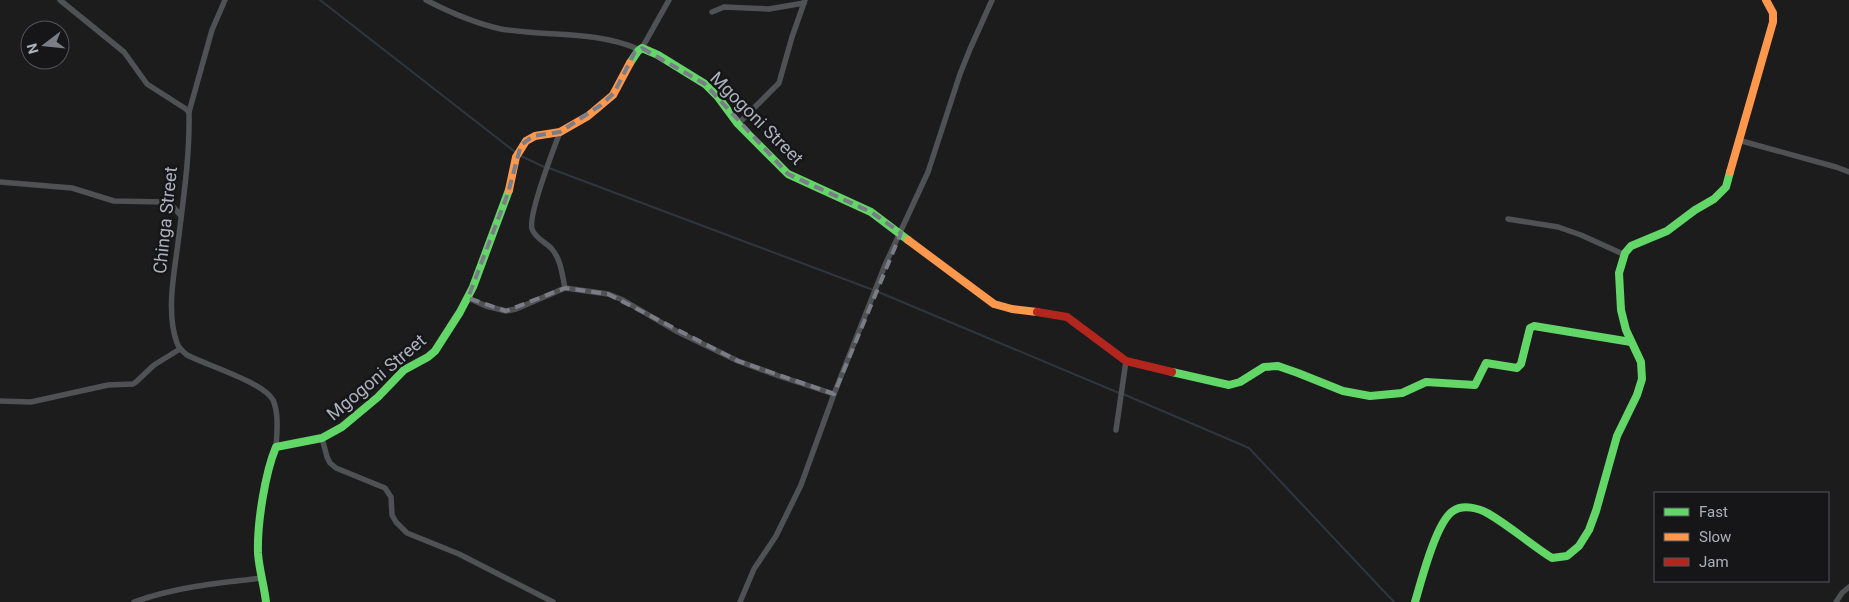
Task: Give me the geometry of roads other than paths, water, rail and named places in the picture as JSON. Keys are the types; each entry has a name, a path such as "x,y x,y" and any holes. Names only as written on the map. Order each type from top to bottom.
{"street":[{"path":"60,0 124,52 147,84 189,112"},
{"name":"Chinga Street","path":"180,349 175,335 172,305 174,266 188,151 189,112 212,30 226,0"},
{"path":"426,0 457,16 487,25 527,32 603,38 640,49 669,0"},
{"path":"740,602 754,569 776,536 801,485 834,394 885,265 928,172 949,104 970,49 992,0"},
{"path":"1415,602 1439,530 1445,518 1452,511 1460,508 1478,509 1490,515 1552,558 1568,556 1581,544 1598,508 1609,460 1618,434 1643,378 1642,363 1631,342 1622,314 1620,268 1624,254 1631,246 1667,231 1720,194 1726,187 1773,22 1773,13 1766,0"},
{"path":"712,12 724,8 769,9 804,2 779,83 738,124"},
{"name":"Mgogoni Street","path":"276,447 322,438 342,427 371,403 404,370 436,351 468,298 508,194 522,145 533,136 560,132 583,119 614,93 640,49 658,55 705,84 718,97 738,124 788,174 871,212 994,304 1004,308 1058,314 1067,317 1126,360 1229,385 1238,383 1261,368 1270,366 1282,367 1326,386 1352,394 1365,395 1401,393 1428,382 1475,385 1486,363 1517,368 1520,364 1530,328 1534,326 1631,342"},
{"path":"560,132 546,168 532,223 536,235 557,256 565,288"},
{"path":"1738,140 1849,172"},
{"path":"0,182 72,188 114,201 165,202 170,203 181,216"},
{"path":"1508,219 1558,227 1624,254"},
{"path":"468,298 486,306 506,311 516,309 565,288 596,292 623,300 676,331 738,361 834,394"},
{"path":"0,401 30,402 108,385 133,384 154,365 180,349 193,358 261,388 269,395 275,405 276,447 269,464 258,536 258,552 266,602"},
{"path":"1116,430 1126,360"},
{"path":"322,438 330,464 385,488 389,492 392,514 401,528 407,533 459,554 553,602"},
{"path":"134,602 160,593 193,586 262,578"},
{"path":"1836,602 1849,587"}],"waterway":[{"path":"320,0 515,152"},
{"path":"519,155 544,167"},
{"path":"549,168 876,291 1119,393"},
{"path":"1123,394 1249,448 1394,602"}]}
